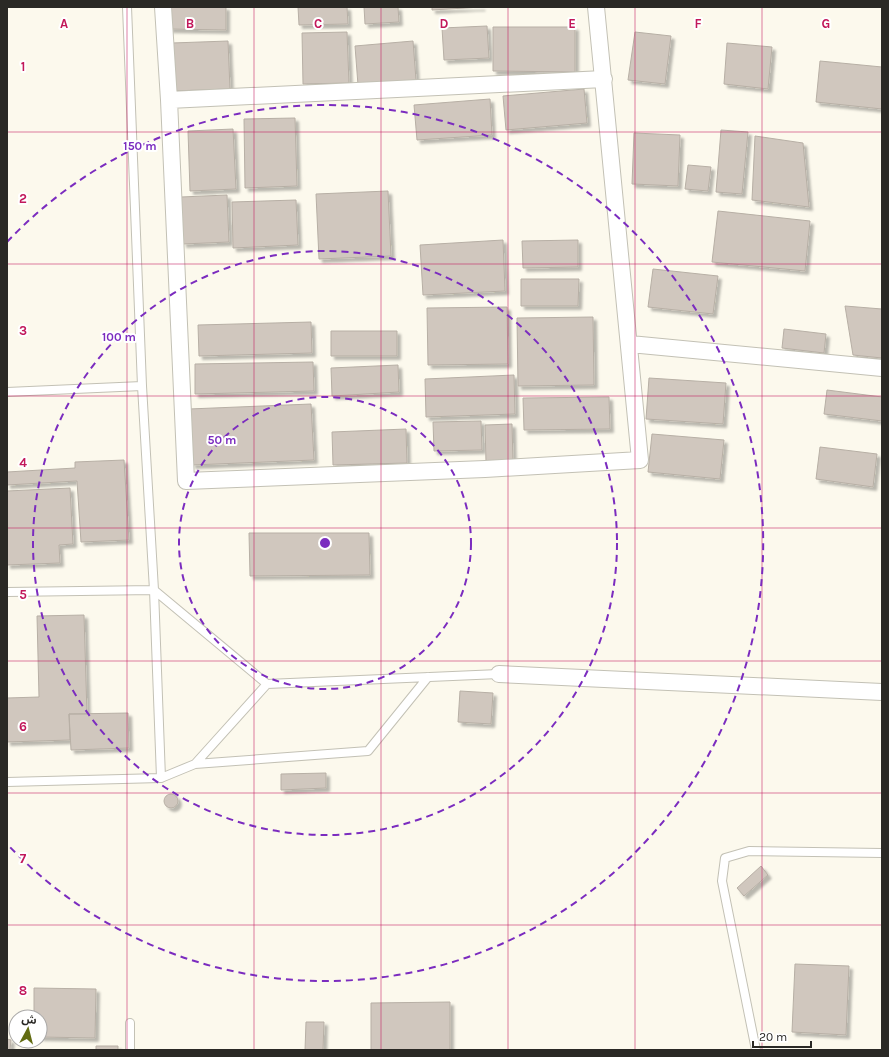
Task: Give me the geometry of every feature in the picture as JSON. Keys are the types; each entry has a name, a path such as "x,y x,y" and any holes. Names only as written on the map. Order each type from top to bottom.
{"street":[{"path":"163,7 169,100 186,481 485,469 640,460 630,344 596,7"},
{"path":"169,100 604,79"},
{"path":"630,344 882,368"},
{"path":"499,674 882,692"}],"lane":[{"path":"127,7 142,386 154,590 161,778"},
{"path":"7,392 142,386"},
{"path":"7,592 154,590 267,684 499,674"},
{"path":"7,782 161,778 195,764 368,751 428,677"},
{"path":"195,764 267,684"},
{"path":"756,1050 722,881 725,858 748,851 882,853"},
{"path":"130,1023 130,1050"}],"building":[{"path":"169,7 226,7 226,30 169,29"},
{"path":"298,7 347,7 348,24 299,25"},
{"path":"364,7 398,7 399,22 365,24"},
{"path":"432,7 482,7 432,10"},
{"path":"487,26 489,58 444,60 442,28"},
{"path":"493,27 575,27 575,72 493,71"},
{"path":"347,32 349,83 303,84 302,33"},
{"path":"635,32 671,36 665,84 628,80"},
{"path":"228,41 230,89 173,91 172,43"},
{"path":"413,41 416,80 358,85 355,46"},
{"path":"727,43 772,47 768,89 724,84"},
{"path":"820,61 882,67 882,109 816,102"},
{"path":"584,89 587,123 506,130 503,96"},
{"path":"490,99 492,135 417,140 414,105"},
{"path":"295,118 297,186 245,188 244,119"},
{"path":"233,129 236,189 190,191 188,131"},
{"path":"721,130 748,132 742,194 716,192"},
{"path":"634,133 680,135 678,186 632,184"},
{"path":"755,136 803,143 809,207 752,200"},
{"path":"688,165 711,167 708,191 685,189"},
{"path":"388,191 391,256 319,259 316,194"},
{"path":"227,195 229,242 183,244 181,197"},
{"path":"296,200 298,245 233,248 232,202"},
{"path":"718,211 810,221 805,271 712,262"},
{"path":"503,240 505,291 423,295 420,245"},
{"path":"578,240 578,267 523,268 522,241"},
{"path":"653,269 718,276 713,314 648,307"},
{"path":"521,279 579,279 578,306 521,306"},
{"path":"845,306 882,309 882,358 853,355"},
{"path":"507,307 508,364 428,365 427,308"},
{"path":"593,317 594,385 518,386 517,318"},
{"path":"311,322 312,353 199,356 198,325"},
{"path":"784,329 826,334 824,353 782,348"},
{"path":"331,331 397,331 397,356 331,356"},
{"path":"313,362 314,391 195,394 195,364"},
{"path":"398,365 399,392 332,396 331,368"},
{"path":"514,375 515,414 426,417 425,379"},
{"path":"649,378 726,383 723,424 646,419"},
{"path":"827,390 882,397 882,421 824,414"},
{"path":"609,397 610,429 524,430 523,398"},
{"path":"311,404 314,460 192,465 189,409"},
{"path":"481,421 482,450 434,451 433,422"},
{"path":"512,424 513,461 486,462 485,425"},
{"path":"406,429 407,463 333,465 332,432"},
{"path":"652,434 724,440 720,479 648,472"},
{"path":"820,447 877,454 873,487 816,479"},
{"path":"124,460 129,540 81,542 77,481 7,485 7,472 75,468 75,462"},
{"path":"70,488 73,544 59,545 60,563 7,565 7,491"},
{"path":"249,533 369,533 370,575 250,576"},
{"path":"84,615 87,714 69,714 70,740 7,742 7,698 39,697 37,616"},
{"path":"460,691 493,693 491,724 458,722"},
{"path":"128,713 129,748 71,750 69,714"},
{"path":"326,773 326,788 281,790 281,774"},
{"path":"171,794 176,796 178,801 176,806 171,808 166,806 164,801 166,796"},
{"path":"761,866 768,875 744,896 737,888"},
{"path":"795,964 849,966 846,1035 792,1032"},
{"path":"34,988 96,989 95,1038 48,1037 48,1009 34,1009"},
{"path":"450,1002 450,1050 371,1050 371,1003"},
{"path":"306,1022 324,1022 323,1050 305,1050"},
{"path":"7,1039 8,1049 10,1049 7,1050"},
{"path":"96,1046 118,1046 118,1050 96,1050"}]}
